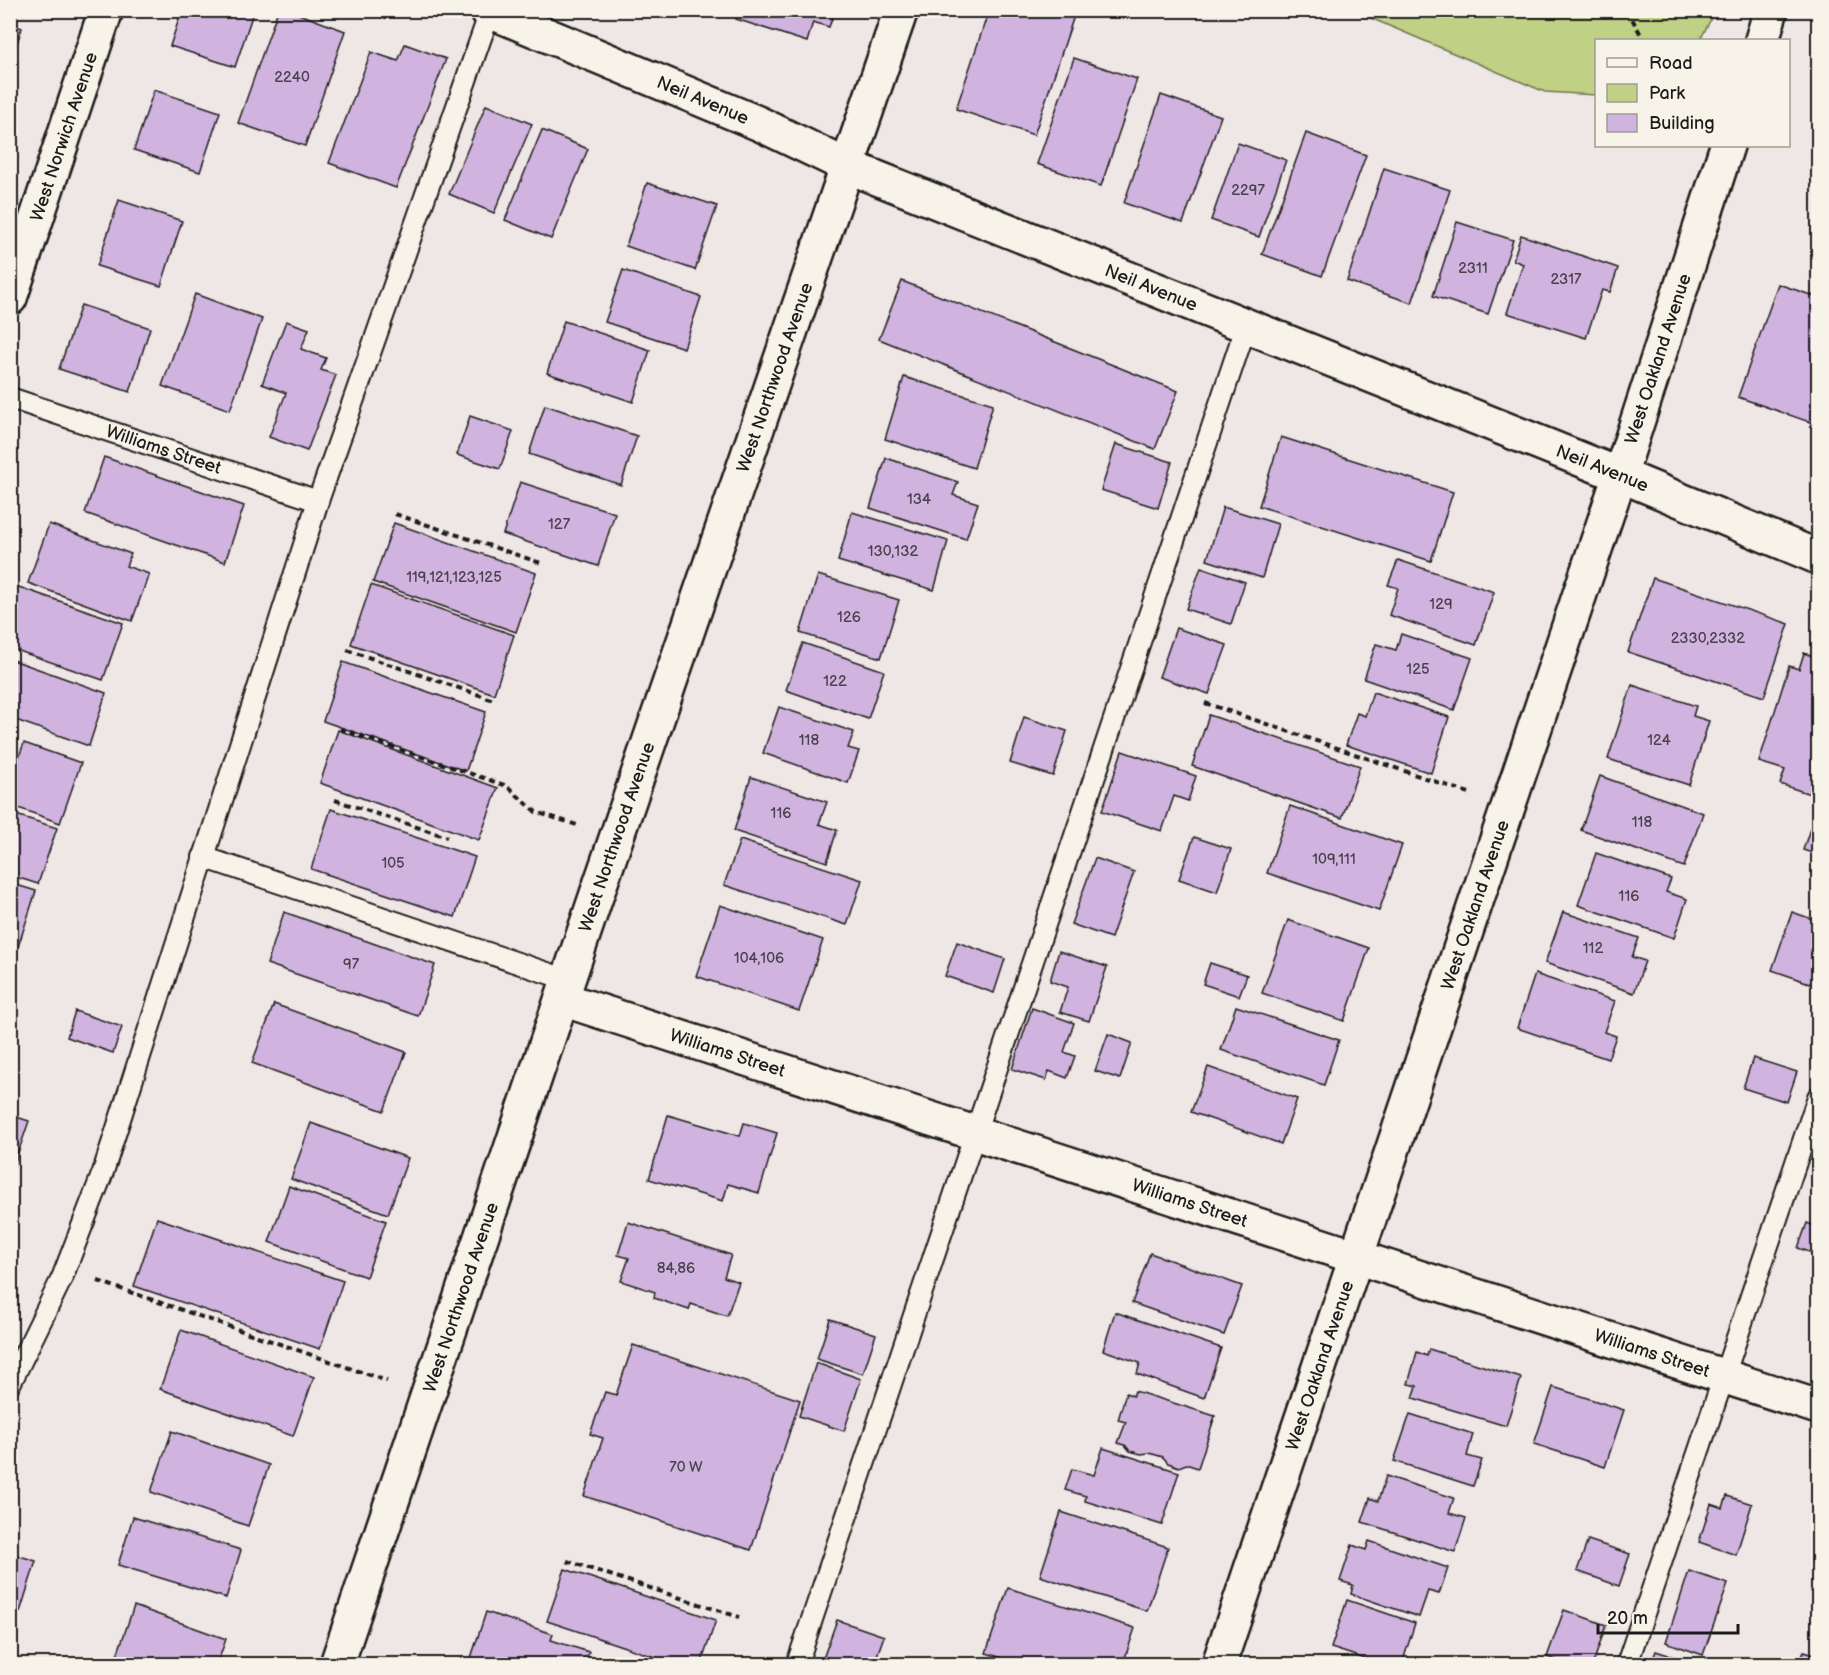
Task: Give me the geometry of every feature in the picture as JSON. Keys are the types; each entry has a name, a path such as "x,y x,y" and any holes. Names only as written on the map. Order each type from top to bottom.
{"street":[{"name":"West Norwich Avenue","path":"10,298 106,10"},
{"name":"West Northwood Avenue","path":"337,1665 565,989 901,10"},
{"path":"1762,39 1771,10"},
{"name":"Neil Avenue","path":"488,11 760,124 847,166 1620,475 1818,557"},
{"name":"West Oakland Avenue","path":"1220,1665 1620,475 1727,147"},
{"name":"Williams Street","path":"565,989 975,1132 1818,1407"}],"lane":[{"path":"10,1384 65,1270 103,1172 318,501 488,11"},
{"path":"797,1665 1246,326"},
{"name":"Williams Street","path":"10,398 318,501"},
{"name":"Williams Street","path":"203,857 565,989"},
{"path":"1627,1665 1818,1097"}],"path":[{"path":"1627,10 1643,39"},
{"path":"395,514 541,563"},
{"path":"347,650 494,700"},
{"path":"1205,703 1480,796"},
{"path":"340,729 507,786 536,812 577,825"},
{"path":"335,800 447,837"},
{"path":"65,1270 387,1381"},
{"path":"567,1561 739,1617"}],"green space":[{"path":"1354,11 1715,11 1701,39 1595,39 1595,95 1545,92"}],"building":[{"path":"182,10 254,10 235,67 170,46"},
{"path":"278,10 288,10 345,31 305,146 238,123"},
{"path":"739,10 835,10 829,27 813,22 807,42 736,19"},
{"path":"989,10 1076,10 1034,135 956,109"},
{"path":"10,24 22,28 10,64"},
{"path":"405,44 446,59 396,188 329,163 371,52 398,61"},
{"path":"1074,58 1137,79 1101,186 1037,164"},
{"path":"154,90 220,112 200,172 134,150"},
{"path":"1161,95 1221,116 1183,223 1124,203"},
{"path":"486,105 532,124 494,213 449,194"},
{"path":"542,130 588,149 551,239 505,220"},
{"path":"1306,133 1366,155 1322,276 1262,254"},
{"path":"1238,143 1286,160 1259,237 1211,220"},
{"path":"1384,168 1450,190 1412,303 1347,281"},
{"path":"647,183 717,206 695,270 626,246"},
{"path":"119,200 182,221 161,286 97,266"},
{"path":"1457,222 1513,240 1488,314 1433,296"},
{"path":"1521,235 1618,268 1610,292 1602,290 1586,338 1507,313 1523,264 1513,260"},
{"path":"623,270 701,297 684,348 605,322"},
{"path":"902,281 1178,391 1155,449 879,339"},
{"path":"1818,283 1818,425 1738,397 1778,284 1814,296"},
{"path":"195,294 262,319 230,410 162,386"},
{"path":"81,305 150,328 130,392 59,369"},
{"path":"286,321 309,329 301,349 326,358 321,370 336,375 307,451 269,437 286,393 262,384"},
{"path":"564,321 650,350 633,402 547,373"},
{"path":"904,377 993,404 974,468 885,439"},
{"path":"545,405 637,436 621,485 529,454"},
{"path":"470,416 513,431 500,469 457,455"},
{"path":"1281,437 1453,492 1431,561 1259,506"},
{"path":"1116,444 1172,462 1158,508 1101,490"},
{"path":"104,457 244,506 225,562 85,513"},
{"path":"886,458 958,482 953,495 978,503 966,539 870,508"},
{"path":"520,482 615,513 598,566 503,534"},
{"path":"1223,507 1278,524 1262,578 1207,560"},
{"path":"852,512 948,541 934,590 838,561"},
{"path":"394,523 536,573 516,632 373,582"},
{"path":"49,524 131,554 126,566 149,574 132,621 28,583"},
{"path":"1398,560 1494,592 1476,645 1389,615 1398,588 1388,585"},
{"path":"1201,567 1245,582 1231,624 1186,609"},
{"path":"818,575 899,600 881,658 800,633"},
{"path":"1653,578 1789,624 1764,697 1628,652"},
{"path":"10,584 123,623 103,680 10,648"},
{"path":"371,585 514,635 494,694 351,644"},
{"path":"1176,628 1227,645 1209,694 1159,677"},
{"path":"1401,634 1472,658 1454,710 1364,679 1376,644 1396,650"},
{"path":"803,643 884,671 868,719 786,690"},
{"path":"1804,653 1818,658 1818,777 1813,795 1780,784 1785,770 1759,762 1789,666 1799,669"},
{"path":"10,659 106,693 89,746 10,718"},
{"path":"343,662 486,712 466,771 323,721"},
{"path":"1632,685 1696,706 1693,716 1709,721 1689,785 1608,759"},
{"path":"1373,692 1449,717 1431,773 1346,745 1357,713 1365,716"},
{"path":"779,707 854,732 848,748 859,751 848,783 763,753"},
{"path":"1209,715 1360,766 1342,818 1192,766"},
{"path":"1024,717 1067,731 1053,776 1010,763"},
{"path":"338,730 498,788 479,840 320,783"},
{"path":"24,743 81,763 60,823 10,805 10,760 17,762"},
{"path":"1122,751 1196,776 1188,801 1174,796 1162,831 1102,811"},
{"path":"1600,776 1703,813 1684,867 1581,830"},
{"path":"751,777 827,802 819,824 837,830 827,862 734,831"},
{"path":"1818,804 1818,855 1803,850"},
{"path":"1290,806 1402,845 1379,911 1267,873"},
{"path":"331,809 475,857 455,917 311,869"},
{"path":"10,813 57,828 38,884 10,875"},
{"path":"1194,837 1231,849 1217,892 1179,879"},
{"path":"740,840 862,880 847,925 724,885"},
{"path":"1596,853 1671,879 1666,892 1687,899 1674,938 1578,905"},
{"path":"1095,858 1134,872 1111,938 1071,924"},
{"path":"10,883 36,891 18,947 10,944"},
{"path":"720,905 823,940 799,1011 696,976"},
{"path":"284,912 435,965 418,1016 267,964"},
{"path":"1563,912 1639,938 1632,957 1645,961 1634,993 1545,963"},
{"path":"1792,912 1818,921 1818,975 1815,985 1772,970"},
{"path":"1288,920 1369,948 1344,1021 1262,993"},
{"path":"957,942 1005,959 994,993 945,976"},
{"path":"1059,951 1107,967 1089,1021 1060,1012 1068,987 1050,981"},
{"path":"1210,963 1247,975 1239,996 1203,984"},
{"path":"1535,974 1615,1001 1604,1032 1616,1036 1608,1059 1517,1028"},
{"path":"274,1004 406,1052 384,1111 252,1063"},
{"path":"1236,1006 1339,1040 1324,1085 1221,1050"},
{"path":"1032,1008 1074,1023 1064,1052 1075,1056 1067,1078 1049,1071 1046,1080 1012,1069"},
{"path":"75,1011 122,1027 113,1053 67,1037"},
{"path":"1108,1034 1132,1043 1120,1079 1095,1071"},
{"path":"1753,1058 1797,1072 1787,1102 1743,1088"},
{"path":"1208,1067 1297,1099 1281,1144 1191,1112"},
{"path":"10,1115 29,1121 10,1176"},
{"path":"668,1115 740,1136 744,1123 777,1133 759,1193 728,1184 723,1201 649,1179"},
{"path":"311,1123 408,1158 388,1214 291,1179"},
{"path":"289,1186 386,1221 366,1277 269,1242"},
{"path":"157,1218 343,1281 320,1349 134,1286"},
{"path":"628,1222 731,1255 724,1277 739,1282 727,1316 691,1304 689,1310 654,1298 655,1292 621,1281 629,1258 618,1255"},
{"path":"1807,1223 1818,1227 1818,1255 1798,1248"},
{"path":"1150,1253 1242,1286 1224,1335 1132,1303"},
{"path":"1115,1312 1221,1348 1204,1398 1137,1374 1140,1363 1103,1350"},
{"path":"830,1319 876,1334 863,1374 817,1359"},
{"path":"181,1330 314,1377 293,1436 160,1389"},
{"path":"633,1345 800,1400 751,1550 584,1496 603,1438 590,1434 605,1392 616,1395"},
{"path":"1429,1349 1521,1378 1506,1426 1413,1398 1417,1386 1408,1384 1417,1352 1427,1356"},
{"path":"816,1363 861,1379 844,1431 799,1416"},
{"path":"1553,1387 1624,1410 1605,1467 1534,1444"},
{"path":"1135,1391 1215,1416 1198,1468 1186,1464 1179,1467 1168,1463 1163,1457 1130,1451 1125,1445 1118,1443 1126,1422 1118,1420 1126,1393 1133,1396"},
{"path":"1410,1414 1473,1434 1467,1456 1482,1460 1473,1486 1394,1461"},
{"path":"172,1431 269,1465 248,1526 151,1492"},
{"path":"1103,1448 1179,1472 1162,1525 1085,1501 1086,1496 1065,1490 1072,1469 1094,1475"},
{"path":"1386,1476 1454,1498 1449,1513 1466,1518 1455,1552 1362,1522 1370,1498 1378,1501"},
{"path":"1727,1496 1752,1504 1736,1555 1699,1542 1711,1504 1723,1508"},
{"path":"1061,1512 1168,1547 1147,1611 1040,1576"},
{"path":"133,1517 241,1550 226,1598 118,1565"},
{"path":"1588,1540 1630,1554 1619,1586 1577,1571"},
{"path":"1369,1541 1448,1568 1439,1594 1428,1591 1419,1617 1351,1594 1353,1585 1340,1581 1352,1545 1366,1550"},
{"path":"10,1553 36,1561 20,1612 10,1609"},
{"path":"565,1569 716,1620 701,1664 676,1664 547,1621"},
{"path":"1689,1571 1728,1584 1703,1655 1666,1642"},
{"path":"1008,1588 1135,1628 1123,1664 1022,1664 986,1653"},
{"path":"1347,1600 1415,1623 1402,1664 1381,1664 1331,1648"},
{"path":"134,1606 226,1639 217,1664 114,1664"},
{"path":"1564,1610 1606,1625 1593,1664 1569,1664 1547,1657"},
{"path":"486,1612 553,1634 551,1640 589,1652 585,1664 469,1664"},
{"path":"837,1620 884,1636 874,1664 821,1664"},
{"path":"1818,1642 1818,1664 1800,1664 1804,1651 1815,1654"},
{"path":"1656,1651 1696,1664 1651,1664"}]}
